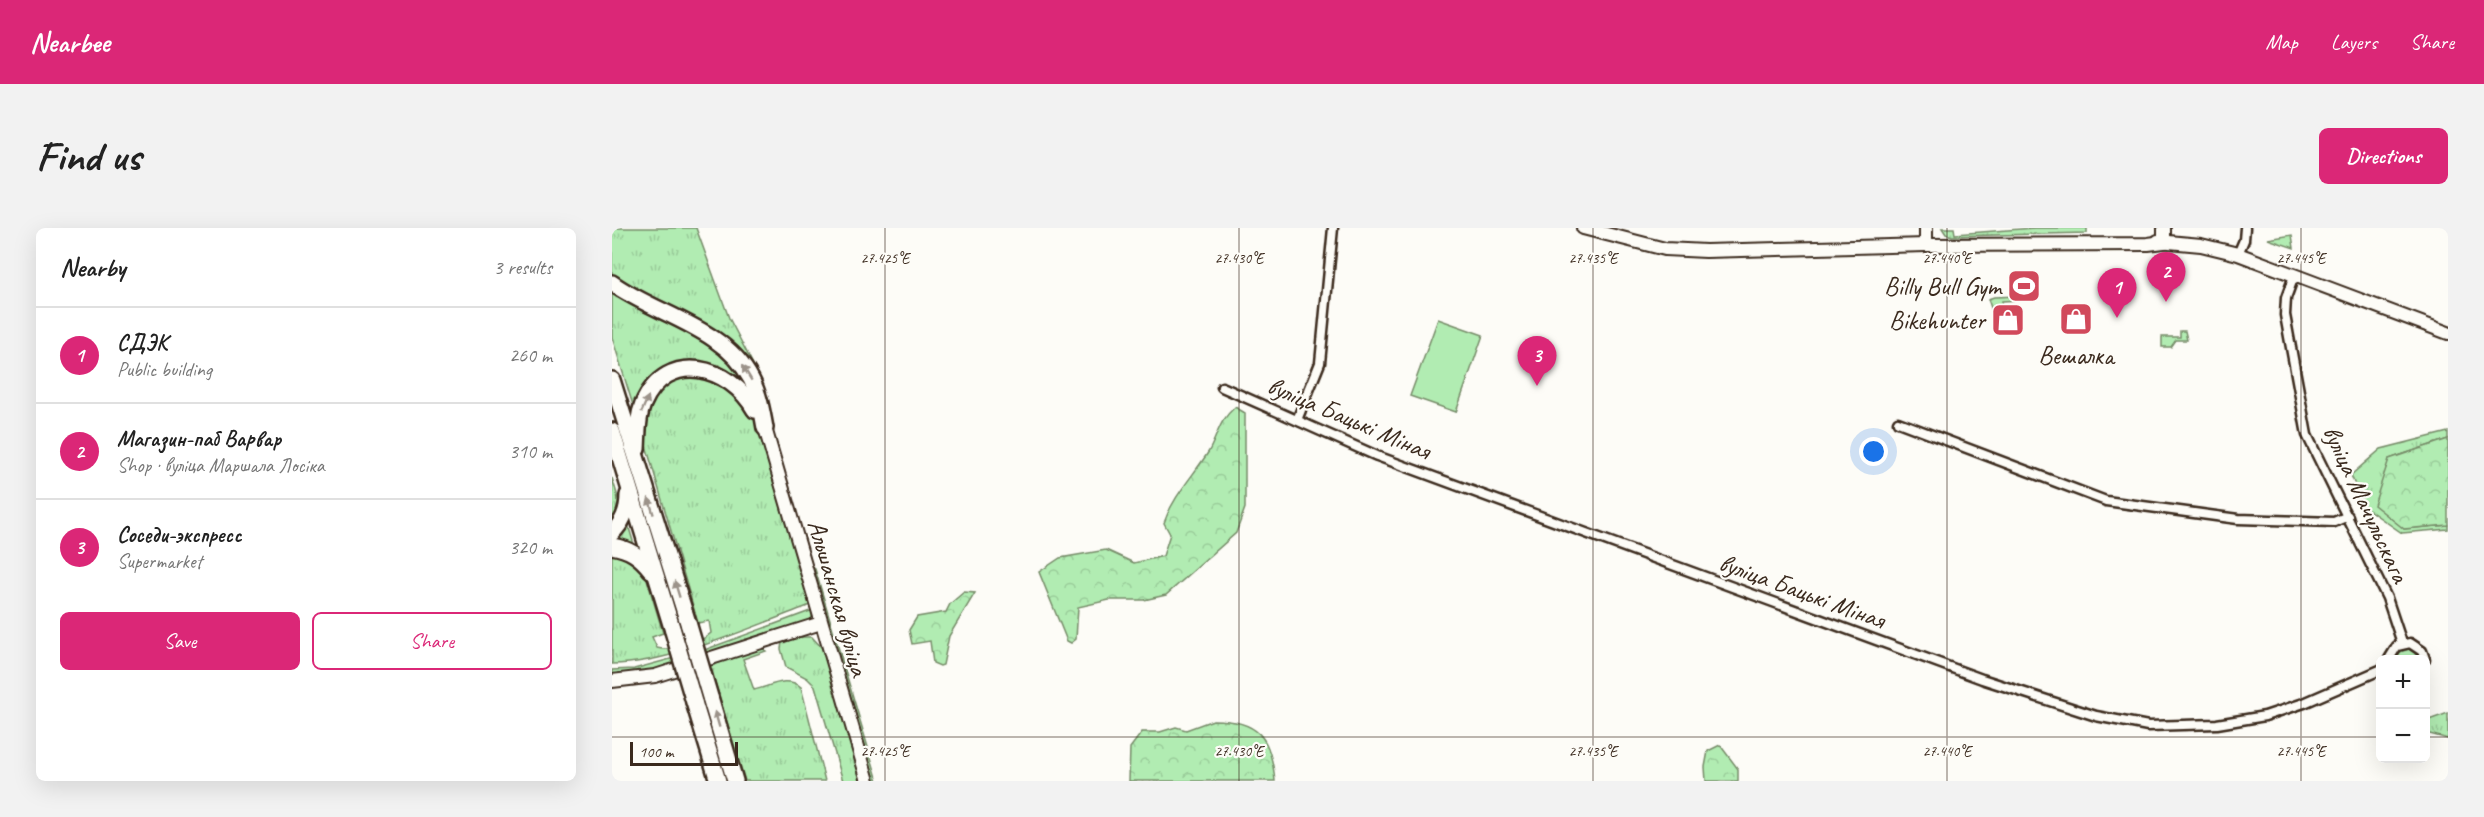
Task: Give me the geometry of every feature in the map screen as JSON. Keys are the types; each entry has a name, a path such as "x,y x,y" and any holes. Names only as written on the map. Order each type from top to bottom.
{"highway":[{"path":"612,283 728,349 752,380 765,428"},
{"path":"637,461 638,428 643,405 655,386 682,370 712,371 729,380 747,394 765,428"},
{"path":"612,380 735,781"},
{"path":"612,431 718,781"},
{"path":"612,533 626,513 627,480"},
{"path":"612,546 631,551 639,556 655,575"}],"main road":[{"path":"1583,228 1683,251 2037,243 2050,240 2201,244 2238,254 2448,333"},
{"path":"1926,228 1926,245"},
{"path":"2164,228 2164,242"},
{"name":"Альшанская вуліца","path":"765,428 868,781"},
{"path":"612,681 655,676 821,623"}],"street":[{"path":"1297,420 1320,363 1333,228"},
{"path":"2238,254 2244,240 2245,228"},
{"name":"вуліца Мачульскага","path":"2294,276 2286,298 2285,315 2307,435 2387,598 2402,643"},
{"name":"вуліца Бацькі Міная","path":"1222,387 1377,456 1982,679 2096,716 2148,726 2217,724 2275,713 2376,672"},
{"path":"1898,422 2106,501 2238,519 2334,522 2348,516"},
{"path":"2391,655 2393,650 2402,643 2417,646 2423,655"}],"green space":[{"path":"612,228 696,228 729,318 758,374 612,277"},
{"path":"1942,228 1954,228 1955,234 2034,228 2087,228 2087,233 1952,236 1946,234"},
{"path":"2292,235 2294,248 2268,239"},
{"path":"612,288 710,341 731,358 752,391 687,366 635,412 612,337"},
{"path":"2018,296 2020,300 2002,301 2003,328 1998,328 1988,299"},
{"path":"1438,319 1483,335 1456,412 1410,396"},
{"path":"2180,331 2185,331 2187,340 2176,340 2171,347 2162,347 2162,337 2180,337"},
{"path":"686,373 718,378 753,413 759,425 813,604 686,651 660,658 612,664 612,550 644,569 663,633 652,637 657,648 670,649 685,646 711,633 709,621 698,623 645,442 646,413 655,393 665,383"},
{"path":"1235,407 1245,413 1245,508 1236,533 1166,595 1144,600 1109,600 1078,607 1076,639 1071,643 1067,641 1039,572 1060,558 1106,550 1134,563 1163,556 1170,534 1164,523 1168,513 1209,451 1222,423"},
{"path":"2448,432 2448,439 2389,459 2404,529 2448,525 2448,529 2402,533 2363,506 2351,475 2381,449"},
{"path":"2448,439 2448,525 2404,529 2374,505 2389,459"},
{"path":"612,478 619,507 612,523"},
{"path":"627,521 635,548 612,541"},
{"path":"811,566 815,569 878,781 874,781"},
{"path":"964,592 975,593 949,636 943,665 940,666 933,663 930,641 912,644 909,630 917,617 946,612 950,604"},
{"path":"813,610 812,617 805,623 655,670 612,675 612,670 634,669 707,649"},
{"path":"812,637 822,648 863,781 843,781 815,686 807,678 786,667 781,649 782,642"},
{"path":"762,648 766,651 743,659 754,690 784,682 801,687 825,781 745,781 710,666"},
{"path":"2409,649 2416,655 2396,655"},
{"path":"2448,713 2448,739 2430,734 2430,720"},
{"path":"1213,720 1242,723 1260,734 1270,753 1275,781 1129,781 1130,748 1142,732 1160,732 1176,727 1186,730"},
{"path":"1720,745 1738,769 1738,781 1706,781 1705,767 1708,751"}],"place":[{"name":"Billy Bull Gym","path":"2024,286"},
{"name":"Магазин-паб Варвар","path":"2166,302"},
{"name":"СДЭК","path":"2117,318"},
{"name":"Вешалка","path":"2076,319"},
{"name":"Bikehunter","path":"2008,320"},
{"name":"Соседи-экспресс","path":"1537,386"}]}
